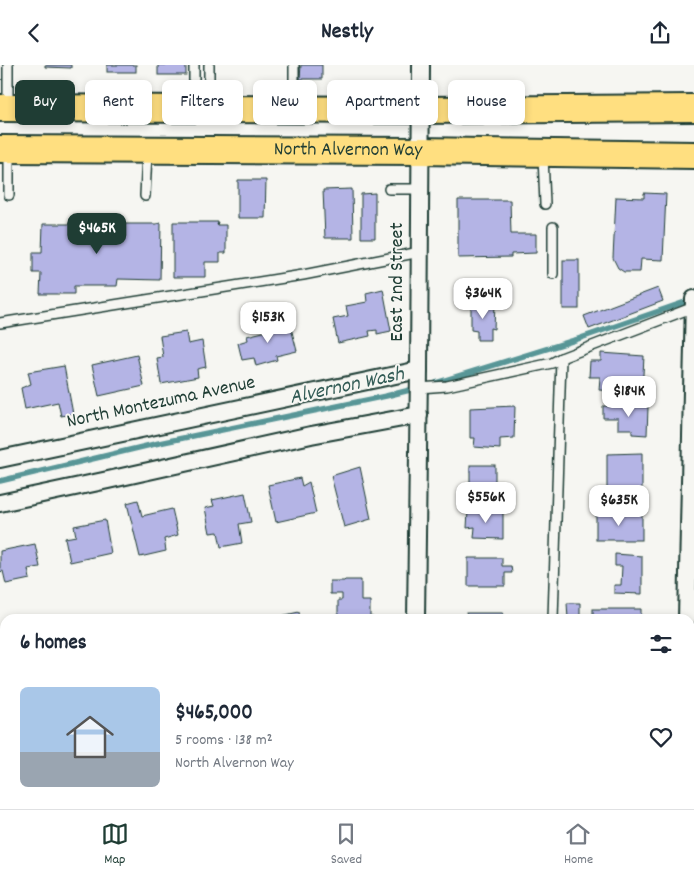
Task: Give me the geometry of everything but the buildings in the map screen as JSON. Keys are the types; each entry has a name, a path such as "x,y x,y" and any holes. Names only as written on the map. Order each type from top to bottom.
{"main road":[{"name":"North Alvernon Way","path":"4,108 162,109"},
{"name":"North Alvernon Way","path":"438,110 694,108"},
{"name":"North Alvernon Way","path":"4,149 420,151 694,155"}],"street":[{"name":"East 2nd Street","path":"421,65 421,80"},
{"name":"East 2nd Street","path":"416,614 420,371 420,125"},
{"path":"687,614 694,299"},
{"name":"North Montezuma Avenue","path":"0,459 420,371"},
{"path":"0,503 311,435 419,415"}],"lane":[{"path":"4,108 8,65"},
{"path":"194,65 197,80"},
{"path":"207,80 209,65"},
{"path":"294,65 294,80"},
{"path":"4,149 9,195"},
{"path":"145,196 147,150"},
{"path":"543,153 545,204"},
{"path":"389,189 420,189"},
{"path":"553,227 553,273"},
{"path":"0,323 302,275 420,252"},
{"path":"419,388 447,386 552,363 694,307"},
{"path":"553,614 561,358"}],"waterway":[{"name":"Alvernon Wash","path":"436,383 575,340 685,302 691,302"},
{"name":"Alvernon Wash","path":"0,481 159,443 418,388"}]}
